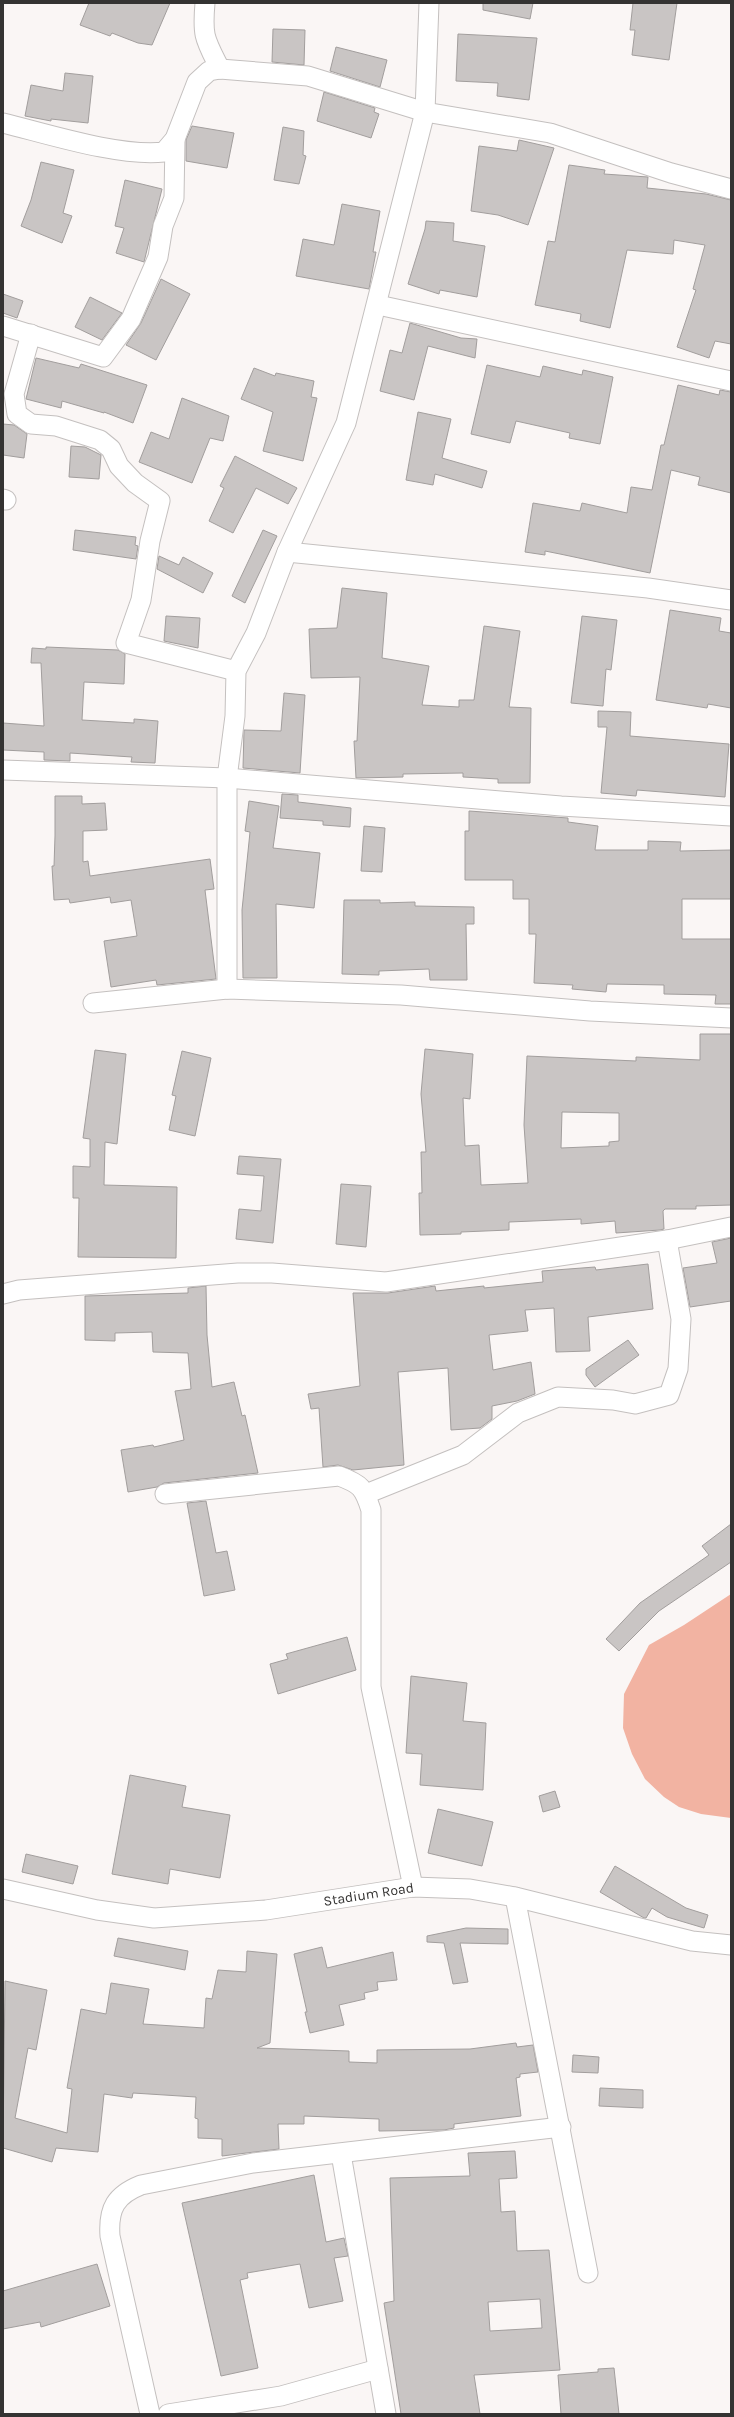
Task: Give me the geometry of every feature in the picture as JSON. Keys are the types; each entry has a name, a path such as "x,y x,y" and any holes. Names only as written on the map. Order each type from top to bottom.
{"street":[{"path":"205,3 202,30 208,47 220,69"},
{"path":"227,989 227,778 235,716 236,671 256,633 287,552 346,423 378,305 425,112 429,3"},
{"path":"3,123 88,144 148,154 164,152 175,139 197,82 209,71 220,69 308,76 425,112 550,133 671,173 731,189"},
{"path":"3,326 103,357 131,320 158,257 163,226 174,198 175,139"},
{"path":"378,305 731,381"},
{"path":"31,334 14,394 17,414 31,424 56,426 100,440 111,449 119,466 135,483 160,501 150,541 141,600 126,643 236,671"},
{"path":"287,552 648,588 731,600"},
{"path":"3,770 227,778 561,806 731,816"},
{"path":"93,1003 227,989 400,995 590,1011 731,1018"},
{"path":"3,1294 19,1290 272,1272 386,1282 667,1240 731,1227"},
{"path":"366,1494 463,1455 518,1413 558,1397 613,1400 635,1404 669,1395 678,1369 681,1319 667,1240"},
{"path":"165,1494 339,1476 357,1482 366,1494 371,1510 371,1687 412,1887"},
{"name":"Stadium Road","path":"3,1889 97,1910 154,1918 266,1910 412,1887 470,1889 515,1897 655,1934 692,1942 731,1945"},
{"path":"515,1897 561,2127 588,2274"},
{"path":"150,2414 110,2236 109,2221 117,2200 127,2191 141,2185 253,2163 341,2154 561,2127"},
{"path":"341,2154 386,2414"},
{"path":"168,2414 281,2396 378,2369"}],"shaded area":[{"path":"731,1594 731,1818 701,1814 679,1807 664,1797 645,1779 632,1754 623,1728 624,1694 649,1645 684,1625"}],"building":[{"path":"89,3 170,3 152,45 138,43 112,33 110,36 80,25"},
{"path":"483,3 533,3 530,19 483,10"},
{"path":"633,3 677,3 669,60 632,55 635,30 630,30"},
{"path":"273,29 305,30 304,65 272,62"},
{"path":"458,34 537,38 529,100 497,96 498,83 456,81"},
{"path":"336,47 387,60 380,87 330,71"},
{"path":"65,73 93,76 88,123 51,119 51,121 25,116 31,85 63,91"},
{"path":"324,92 375,108 374,112 379,114 371,138 317,121"},
{"path":"192,126 234,133 227,168 186,161 186,140"},
{"path":"283,127 304,131 303,155 306,156 299,184 274,180"},
{"path":"519,140 554,148 528,225 498,215 471,211 479,146 517,151"},
{"path":"41,162 74,170 63,213 72,216 62,243 21,226 31,200"},
{"path":"569,165 605,170 604,174 648,177 647,188 706,194 731,200 731,344 715,341 709,358 677,347 696,290 693,289 705,245 674,240 673,254 627,250 610,328 580,321 581,314 535,305 548,241 555,242"},
{"path":"125,180 162,189 144,262 116,253 124,228 115,226"},
{"path":"342,204 380,211 373,252 376,252 369,289 296,276 303,239 334,245"},
{"path":"426,221 454,223 453,241 485,246 477,297 440,290 439,294 408,284 425,229"},
{"path":"161,279 190,294 156,360 126,345 141,323"},
{"path":"3,294 23,301 17,318 3,313"},
{"path":"90,297 122,313 102,340 75,327"},
{"path":"410,323 461,338 477,339 475,358 428,346 414,400 380,391 390,350 402,353"},
{"path":"36,358 79,368 81,364 147,385 133,423 104,412 62,401 61,408 26,399"},
{"path":"487,365 540,377 543,366 582,375 583,370 613,377 600,444 569,438 570,433 516,421 510,443 471,434"},
{"path":"254,368 275,376 276,373 314,381 311,397 317,398 303,461 263,451 273,412 241,399"},
{"path":"678,385 719,395 720,390 731,392 731,493 698,485 700,477 671,470 650,573 545,551 545,555 525,552 533,503 580,511 582,503 627,513 631,487 652,490 661,445 664,445"},
{"path":"182,398 229,416 223,441 210,438 192,483 139,462 151,432 169,439"},
{"path":"418,412 451,419 442,458 487,471 482,488 435,474 433,485 406,480"},
{"path":"3,424 14,425 27,434 24,458 3,455"},
{"path":"71,446 85,447 101,455 99,479 69,477"},
{"path":"235,456 297,488 288,504 256,488 233,533 209,521 224,488 220,486"},
{"path":"75,530 136,537 135,545 138,546 136,559 73,550"},
{"path":"263,530 277,536 245,603 232,596"},
{"path":"159,556 179,565 183,557 213,573 203,593 157,569"},
{"path":"342,588 387,593 382,658 429,666 422,705 459,707 459,700 474,700 484,626 520,631 509,707 531,708 530,783 498,783 498,779 463,777 463,773 403,774 403,777 356,778 354,741 357,741 360,677 311,678 309,629 337,628"},
{"path":"670,610 721,618 719,631 731,633 731,708 708,704 707,708 656,700"},
{"path":"166,616 200,618 198,648 164,641"},
{"path":"582,616 617,620 611,670 606,669 603,706 571,703"},
{"path":"46,647 118,650 125,654 124,684 84,682 82,720 134,723 134,719 158,721 155,763 131,762 132,757 70,753 70,761 44,760 44,752 3,750 3,723 44,726 41,663 31,663 32,648 46,649"},
{"path":"284,693 305,695 300,773 243,768 244,730 281,731"},
{"path":"598,711 631,712 630,736 729,744 725,797 637,790 636,796 601,793 607,727 598,727"},
{"path":"282,794 298,795 298,802 351,808 350,827 323,825 323,821 280,818"},
{"path":"55,796 82,796 82,804 105,803 107,830 83,831 83,862 88,861 90,876 210,859 214,889 205,890 216,979 157,985 156,980 111,987 104,941 137,936 131,900 111,903 110,897 70,903 69,899 54,900 52,866 54,866"},
{"path":"249,801 279,806 273,848 320,853 314,908 276,904 277,978 243,978 242,910 250,832 245,831"},
{"path":"469,811 568,818 568,822 598,826 595,850 648,850 648,841 681,842 680,851 731,850 731,899 682,899 682,939 731,939 731,1004 715,1004 716,995 664,994 664,985 607,984 606,992 572,989 573,985 534,983 536,934 529,934 529,899 513,899 513,880 465,880 465,831 469,831"},
{"path":"364,826 385,828 382,872 361,871"},
{"path":"344,900 380,900 380,903 415,902 415,906 474,907 474,924 466,924 467,980 430,980 429,969 379,971 379,975 342,974"},
{"path":"700,1034 731,1034 731,1205 696,1206 696,1209 665,1209 663,1211 664,1229 660,1230 616,1233 615,1221 581,1224 581,1219 509,1222 509,1230 461,1232 461,1234 420,1235 419,1193 422,1193 421,1152 426,1152 421,1094 425,1049 473,1054 470,1099 463,1098 465,1146 479,1145 481,1185 528,1183 524,1125 527,1056 636,1061 636,1057 700,1060","holes":["562,1112 619,1113 619,1141 609,1142 609,1146 561,1148"]},
{"path":"95,1050 126,1054 117,1144 105,1142 104,1185 177,1187 176,1258 78,1257 79,1198 73,1198 73,1166 90,1167 90,1139 83,1138"},
{"path":"182,1051 211,1058 195,1136 169,1130 176,1096 172,1095"},
{"path":"239,1156 281,1159 273,1243 236,1239 239,1209 261,1211 264,1176 237,1174"},
{"path":"341,1184 371,1186 366,1247 336,1244"},
{"path":"731,1238 731,1301 690,1307 683,1268 717,1263 712,1242"},
{"path":"648,1264 653,1309 588,1317 590,1351 556,1352 554,1308 525,1310 528,1331 489,1335 493,1370 531,1362 535,1394 517,1401 492,1406 492,1419 480,1428 451,1430 448,1368 398,1372 404,1465 353,1470 338,1465 323,1467 319,1408 311,1409 308,1394 360,1386 353,1293 388,1293 435,1286 436,1291 484,1286 484,1288 543,1282 542,1271 595,1267 596,1270"},
{"path":"206,1286 207,1335 212,1387 234,1382 242,1416 245,1415 258,1473 164,1483 157,1487 128,1492 121,1450 153,1445 154,1447 184,1440 175,1391 191,1389 188,1353 153,1352 152,1332 115,1333 115,1341 85,1340 85,1296 188,1293 188,1288"},
{"path":"628,1340 639,1355 595,1387 586,1375 586,1369"},
{"path":"206,1501 216,1553 227,1551 235,1590 204,1596 187,1503"},
{"path":"731,1524 731,1562 659,1611 619,1651 606,1639 640,1603 709,1555 702,1546"},
{"path":"347,1637 356,1670 278,1694 270,1664 288,1659 286,1654"},
{"path":"411,1676 467,1683 463,1721 486,1723 483,1790 420,1785 422,1754 406,1753"},
{"path":"130,1775 186,1786 182,1807 230,1815 220,1878 170,1869 168,1884 112,1874"},
{"path":"555,1791 560,1807 543,1812 539,1796"},
{"path":"438,1809 493,1822 482,1866 428,1853"},
{"path":"26,1854 78,1866 73,1884 22,1872"},
{"path":"615,1866 686,1908 708,1915 704,1928 667,1917 652,1908 646,1918 644,1918 600,1892"},
{"path":"466,1928 508,1929 508,1944 460,1943 468,1982 453,1984 444,1943 427,1942 427,1936"},
{"path":"118,1938 188,1951 185,1970 114,1956"},
{"path":"322,1947 327,1968 393,1952 397,1980 377,1982 378,1990 364,1993 365,1999 339,2005 344,2025 310,2033 305,2012 307,2012 294,1954"},
{"path":"247,1951 277,1954 270,2043 257,2048 349,2051 349,2062 377,2063 377,2050 470,2049 516,2043 517,2047 533,2045 538,2072 520,2074 520,2077 516,2078 521,2116 454,2124 454,2128 444,2130 379,2131 379,2119 304,2116 304,2124 278,2124 279,2149 222,2156 222,2139 198,2138 198,2119 195,2118 196,2097 133,2093 132,2098 104,2094 98,2152 56,2148 52,2162 3,2148 5,1981 47,1990 36,2050 28,2048 15,2118 67,2133 72,2089 67,2088 81,2009 106,2014 111,1983 149,1989 143,2024 204,2028 206,1998 212,1999 218,1970 246,1972"},
{"path":"573,2055 599,2057 598,2073 572,2072"},
{"path":"600,2088 643,2090 643,2108 599,2106"},
{"path":"515,2151 517,2178 499,2179 501,2212 515,2211 517,2251 549,2250 560,2370 474,2375 480,2414 401,2414 384,2303 394,2301 390,2178 470,2176 468,2153","holes":["540,2299 542,2328 490,2331 488,2302"]},
{"path":"314,2175 326,2242 344,2238 348,2256 334,2258 343,2301 309,2308 300,2264 247,2273 248,2278 240,2280 258,2368 221,2376 182,2203"},
{"path":"97,2264 110,2306 41,2327 40,2322 3,2329 3,2291"},
{"path":"614,2368 619,2414 561,2414 558,2375 598,2372 598,2369"}]}
